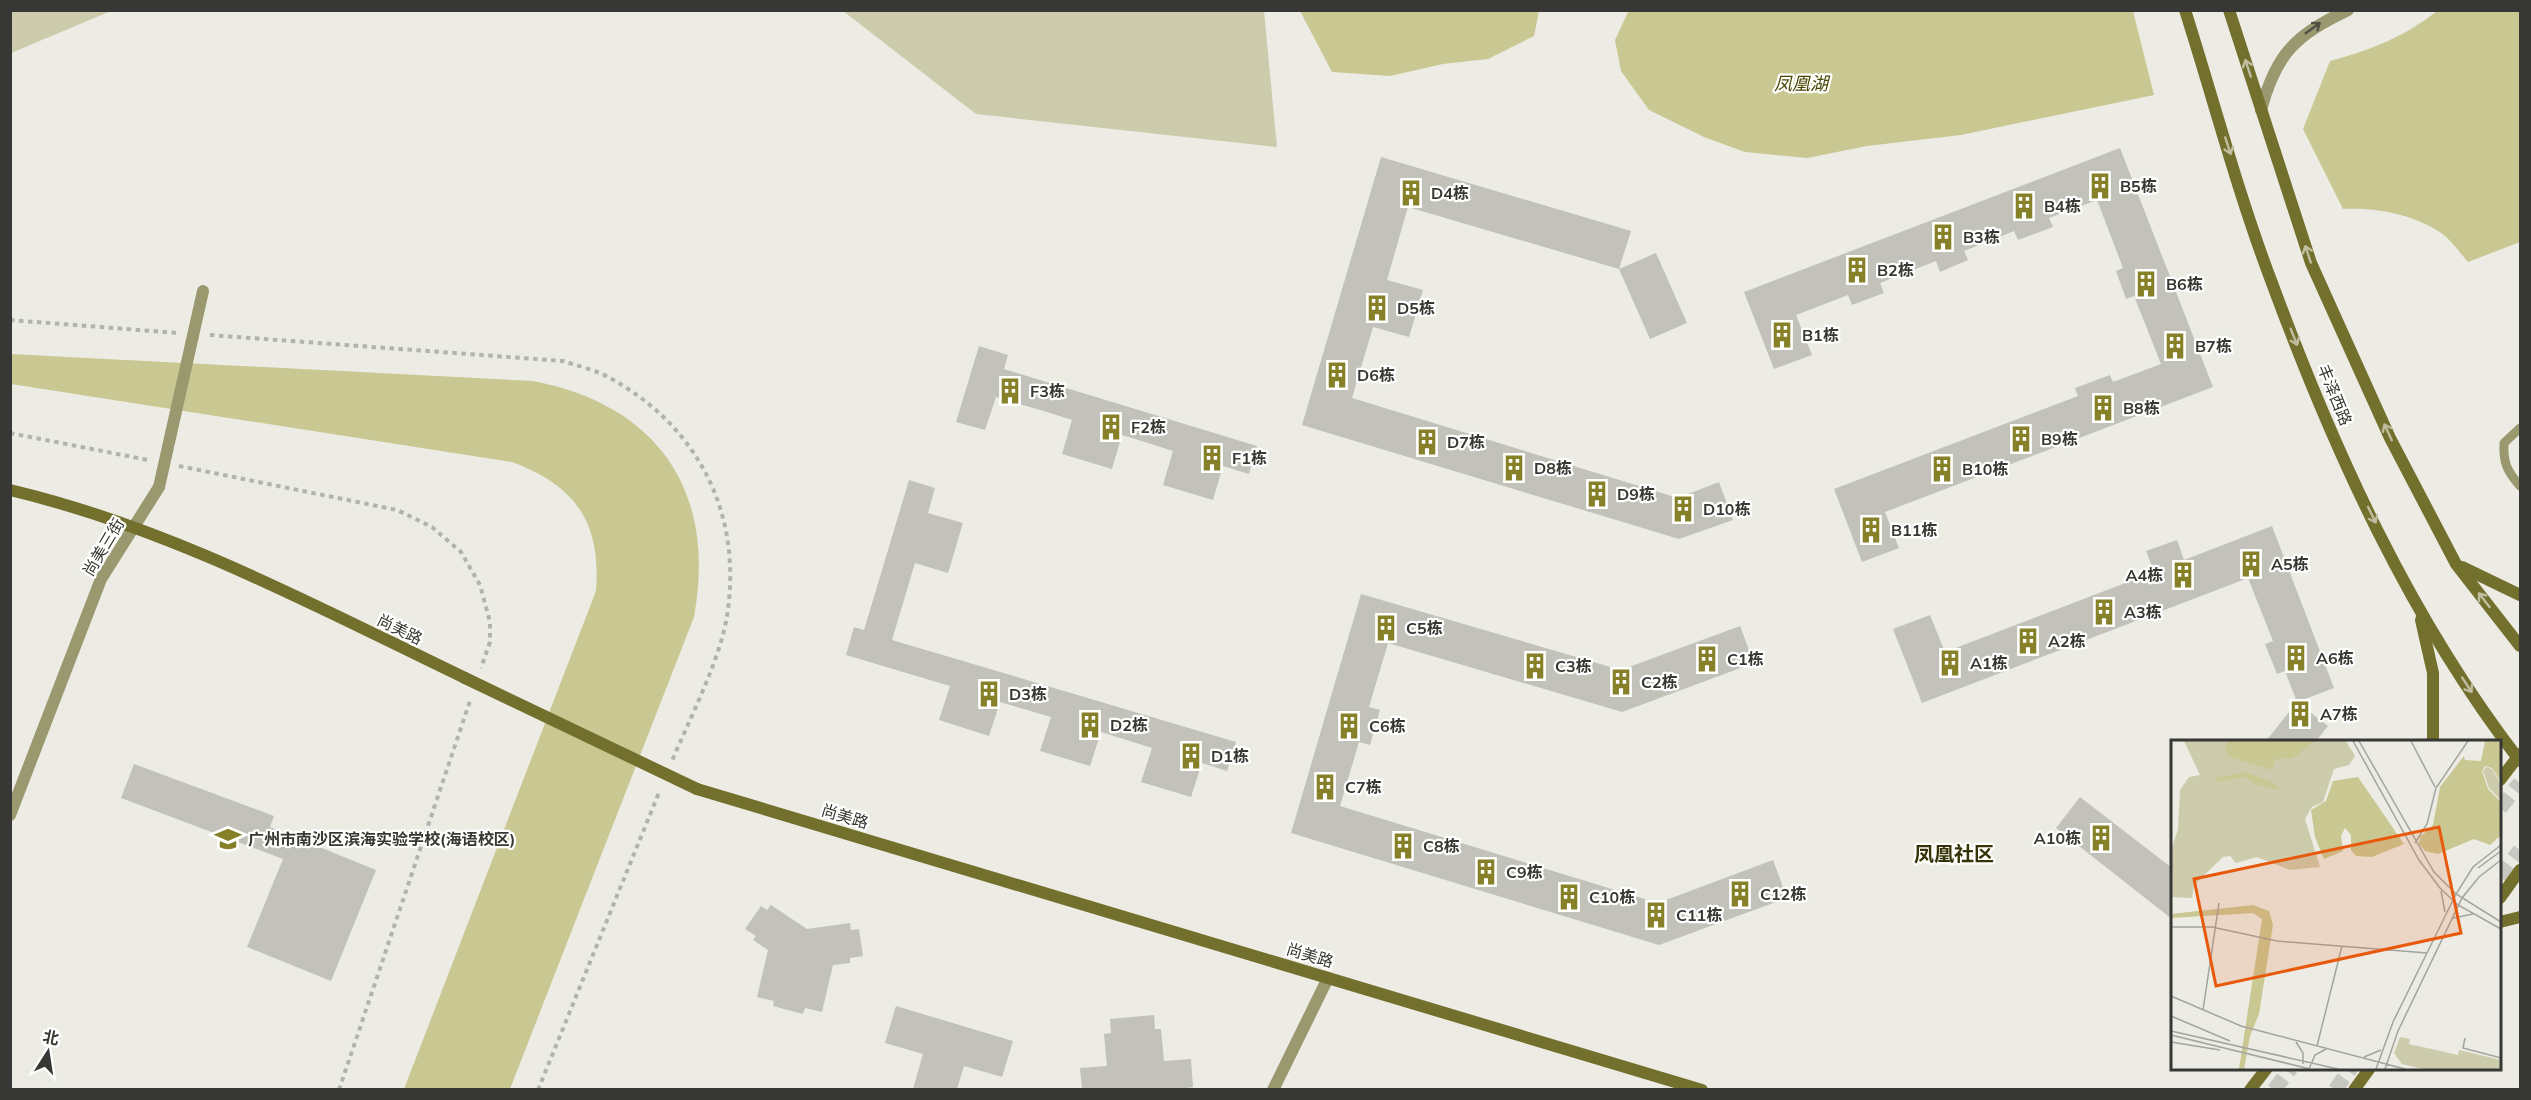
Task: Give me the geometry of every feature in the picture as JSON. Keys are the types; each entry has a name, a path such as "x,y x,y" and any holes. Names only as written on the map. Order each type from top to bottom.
{"main road":[{"name":"丰泽西路","path":"2185,10 2271,283 2343,457 2419,610 2490,721 2520,757"},
{"name":"丰泽西路","path":"2229,10 2311,263 2390,438 2456,564 2520,646"},
{"name":"尚美路","path":"10,490 134,527 210,556 697,789 1702,1089"},
{"path":"2456,564 2520,595"},
{"path":"2419,610 2433,673 2433,740"},
{"path":"2501,778 2520,757"},
{"path":"2501,895 2520,870"},
{"path":"2501,922 2520,918"},
{"path":"2250,1089 2265,1070"},
{"path":"2354,1089 2368,1070"}],"street":[{"path":"2337,10 2347,11"},
{"path":"2261,110 2268,84 2281,59 2299,38 2321,22 2347,11"},
{"name":"尚美三街","path":"10,815 101,579 159,487 203,291"},
{"path":"1273,1089 1328,978"}],"lane":[{"path":"2520,429 2504,443 2503,459 2506,471 2520,486"}],"path":[{"path":"10,321 187,333"},
{"path":"199,334 563,361 609,377 649,403 684,436 709,477 726,522 732,570 727,618 712,663 668,772"},
{"path":"10,433 151,461"},
{"path":"175,465 398,510 432,526 460,552 480,585 486,603 490,642 479,675"},
{"path":"339,1089 470,682"},
{"path":"538,1089 663,783"}],"green space":[{"path":"11,10 111,10 111,11 11,53"},
{"path":"843,11 1264,11 1277,147 976,114"}],"water":[{"name":"凤凰湖","path":"1629,10 2133,11 2154,95 1961,135 1867,146 1807,158 1745,152 1704,137 1649,110 1621,71 1615,40"},
{"path":"1300,11 1539,11 1534,36 1488,59 1443,64 1390,76 1332,72"},
{"path":"2437,11 2520,11 2520,242 2468,262 2442,234 2417,220 2367,209 2343,209 2303,129 2330,61 2386,42"},
{"path":"10,354 533,381 577,393 614,410 645,433 669,461 686,493 696,530 699,572 694,617 510,1089 404,1089 596,591 594,545 580,510 568,495 553,483 512,462 11,384"}],"building":[{"path":"2120,148 2213,387 1885,512 1899,548 1862,562 1834,489 2078,396 2075,388 2110,375 2113,382 2161,364 2134,296 2126,299 2116,271 2123,268 2097,200 2049,218 2053,227 2018,240 2014,231 1964,251 1968,260 1940,272 1936,261 1880,283 1884,293 1852,305 1848,295 1796,315 1812,355 1774,369 1744,292"},
{"path":"1381,157 1631,231 1619,269 1408,207 1387,280 1423,290 1409,337 1373,327 1352,398 1678,498 1719,482 1733,520 1679,539 1302,425"},
{"path":"1656,253 1687,323 1650,339 1619,269"},
{"path":"979,346 1008,355 1004,369 1257,446 1249,474 1223,466 1213,500 1163,485 1173,451 1122,435 1112,469 1062,454 1072,420 1047,412 996,397 985,430 956,422"},
{"path":"909,480 935,488 928,513 963,523 948,573 915,563 892,640 1236,742 1227,771 1202,763 1191,797 1141,782 1152,748 1101,732 1090,766 1040,751 1051,717 1000,702 989,736 939,720 950,686 846,655 854,627 864,630"},
{"path":"2272,526 2334,688 2297,702 2285,671 2277,674 2265,644 2273,641 2248,578 1922,703 1893,629 1930,615 1945,652 2154,572 2146,551 2177,540 2184,560"},
{"path":"1361,594 1621,670 1740,626 1754,663 1622,712 1388,643 1369,707 1380,710 1370,745 1359,742 1340,806 1658,903 1773,860 1787,898 1659,945 1291,833"},
{"name":"A7栋","path":"2297,702 2328,726 2317,740 2267,740"},
{"path":"134,764 274,816 270,827 376,870 331,981 247,947 283,859 121,798"},
{"name":"A10栋","path":"2080,797 2171,867 2171,918 2056,828"},
{"path":"771,905 807,929 850,923 851,930 859,929 863,956 850,958 850,963 833,965 822,1012 805,1008 803,1014 773,1006 774,1001 757,997 768,950 753,940 756,936 745,929 761,906 767,910"},
{"path":"896,1006 1013,1041 1002,1077 964,1066 957,1089 913,1089 923,1054 885,1043"},
{"path":"1154,1015 1155,1029 1161,1029 1164,1061 1191,1059 1193,1087 1082,1089 1080,1068 1107,1066 1104,1034 1111,1033 1110,1019"}],"tunnel":[{"path":"2501,807 2520,783"},
{"path":"2501,876 2520,850"},
{"path":"2274,1090 2289,1070"},
{"path":"2335,1090 2350,1070"}],"place":[{"name":"B5栋","path":"2100,186"},
{"name":"D4栋","path":"1411,193"},
{"name":"B4栋","path":"2024,206"},
{"name":"B3栋","path":"1943,237"},
{"name":"B2栋","path":"1857,270"},
{"name":"B6栋","path":"2146,284"},
{"name":"D5栋","path":"1377,308"},
{"name":"B1栋","path":"1782,335"},
{"name":"B7栋","path":"2175,346"},
{"name":"D6栋","path":"1337,375"},
{"name":"F3栋","path":"1010,391"},
{"name":"B8栋","path":"2103,408"},
{"name":"F2栋","path":"1111,427"},
{"name":"B9栋","path":"2021,439"},
{"name":"D7栋","path":"1427,442"},
{"name":"F1栋","path":"1212,458"},
{"name":"D8栋","path":"1514,468"},
{"name":"B10栋","path":"1942,469"},
{"name":"D9栋","path":"1597,494"},
{"name":"D10栋","path":"1683,509"},
{"name":"B11栋","path":"1871,530"},
{"name":"A5栋","path":"2251,564"},
{"name":"A4栋","path":"2183,575"},
{"name":"A3栋","path":"2104,612"},
{"name":"C5栋","path":"1386,628"},
{"name":"A2栋","path":"2028,641"},
{"name":"A6栋","path":"2296,658"},
{"name":"C1栋","path":"1707,659"},
{"name":"A1栋","path":"1950,663"},
{"name":"C3栋","path":"1535,666"},
{"name":"C2栋","path":"1621,682"},
{"name":"D3栋","path":"989,694"},
{"name":"A7栋","path":"2300,714"},
{"name":"D2栋","path":"1090,725"},
{"name":"C6栋","path":"1349,726"},
{"name":"D1栋","path":"1191,756"},
{"name":"C7栋","path":"1325,787"},
{"name":"A10栋","path":"2101,838"},
{"name":"广州市南沙区滨海实验学校(海语校区)","path":"228,839"},
{"name":"C8栋","path":"1403,846"},
{"name":"C9栋","path":"1486,872"},
{"name":"C12栋","path":"1740,894"},
{"name":"C10栋","path":"1569,897"},
{"name":"C11栋","path":"1656,915"}],"district":[{"name":"凤凰社区","path":"1954,853"}]}
